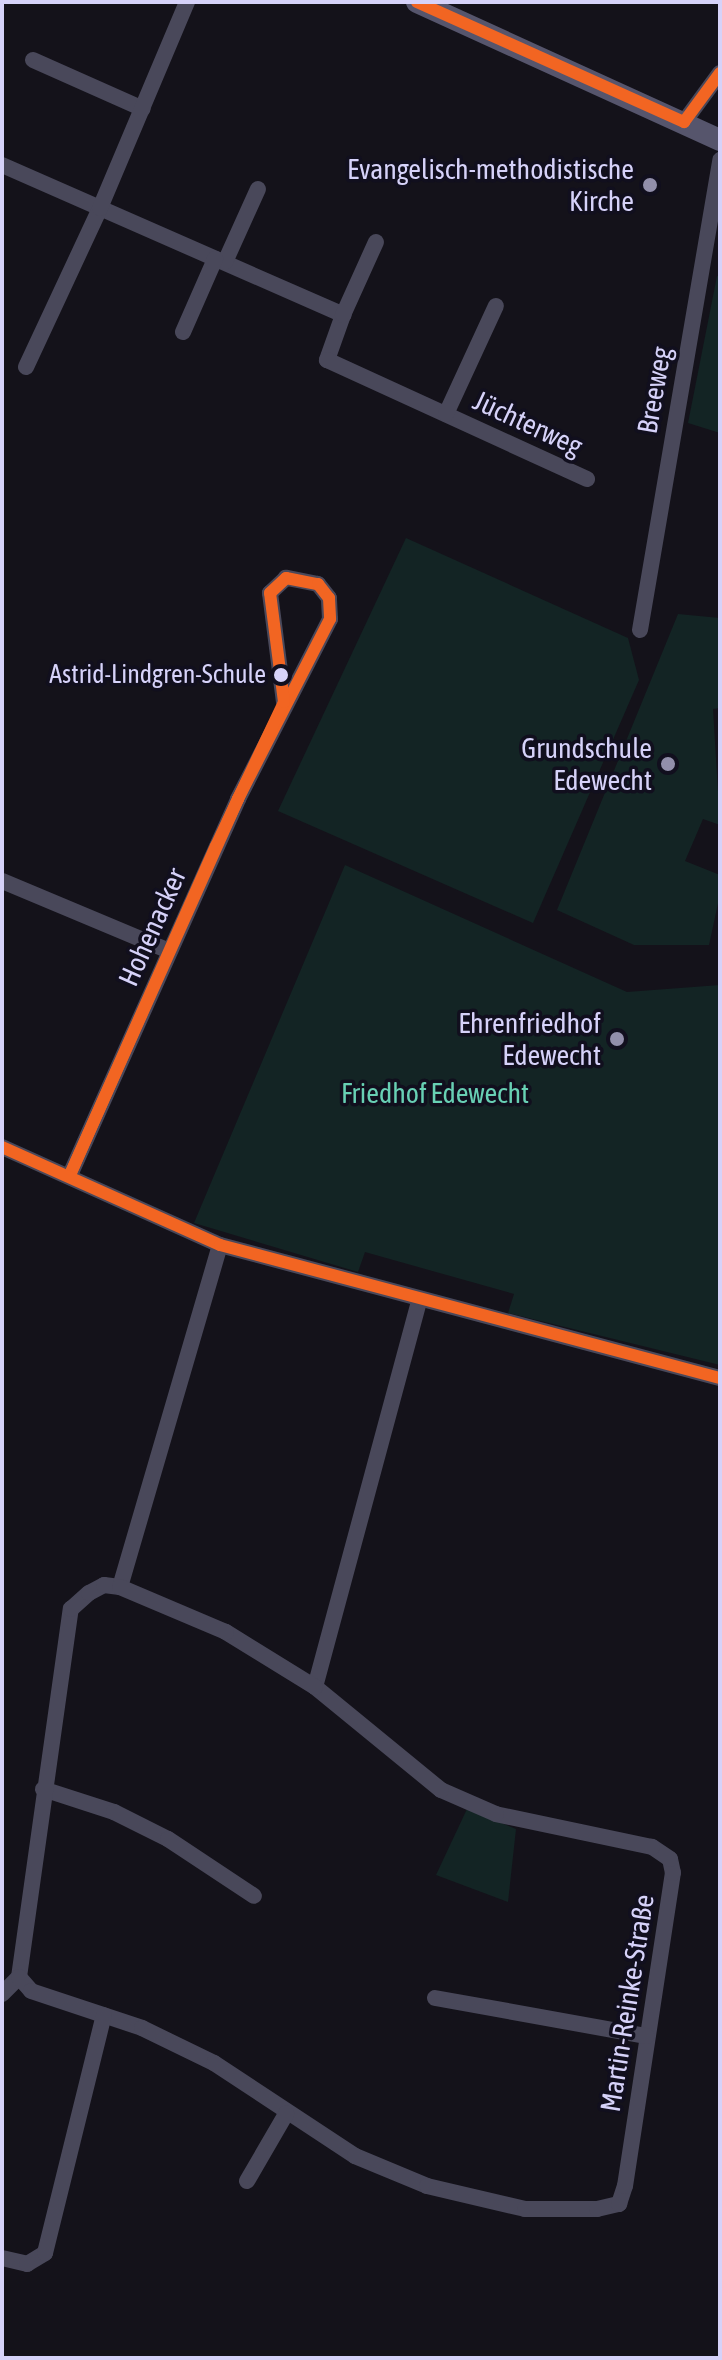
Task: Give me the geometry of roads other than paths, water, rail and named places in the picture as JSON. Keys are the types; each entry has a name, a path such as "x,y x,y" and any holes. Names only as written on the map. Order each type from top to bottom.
{"main road":[{"path":"417,2 720,140"}],"street":[{"path":"26,367 100,208 187,2"},
{"path":"33,60 143,109"},
{"path":"684,122 720,73"},
{"name":"Breeweg","path":"640,630 720,160"},
{"path":"2,165 343,315"},
{"path":"183,332 258,189"},
{"name":"Jüchterweg","path":"376,242 343,315 327,360 587,479"},
{"name":"Jüchterweg","path":"446,414 496,306"},
{"name":"Hohenacker","path":"70,1175 284,702 330,619 329,598 318,584 286,578 270,593 284,702"},
{"path":"2,881 169,951"},
{"path":"2,1147 220,1245 419,1302 720,1378"},
{"path":"2,1994 19,1977 43,1789 71,1609 96,1589 120,1587 220,1245"},
{"path":"315,1687 419,1302"},
{"name":"Martin-Reinke-Straße","path":"19,1977 31,1991 104,2015 214,2063 286,2114 355,2156 427,2186 525,2209 608,2207 619,2204 625,2186 673,1873 670,1859 652,1847 496,1814 441,1790 315,1687 226,1632 120,1587"},
{"path":"43,1789 114,1812 168,1839 254,1896"},
{"path":"435,1998 647,2036"},
{"path":"2,2258 27,2264 45,2253 104,2015"},
{"path":"247,2181 286,2114"}],"place":[{"name":"Evangelisch-methodistische Kirche","path":"650,185"},
{"name":"Astrid-Lindgren-Schule","path":"281,675"},
{"name":"Grundschule Edewecht","path":"668,764"},
{"name":"Ehrenfriedhof Edewecht","path":"617,1039"}],"park label":[{"name":"Friedhof Edewecht","path":"435,1093"}]}
